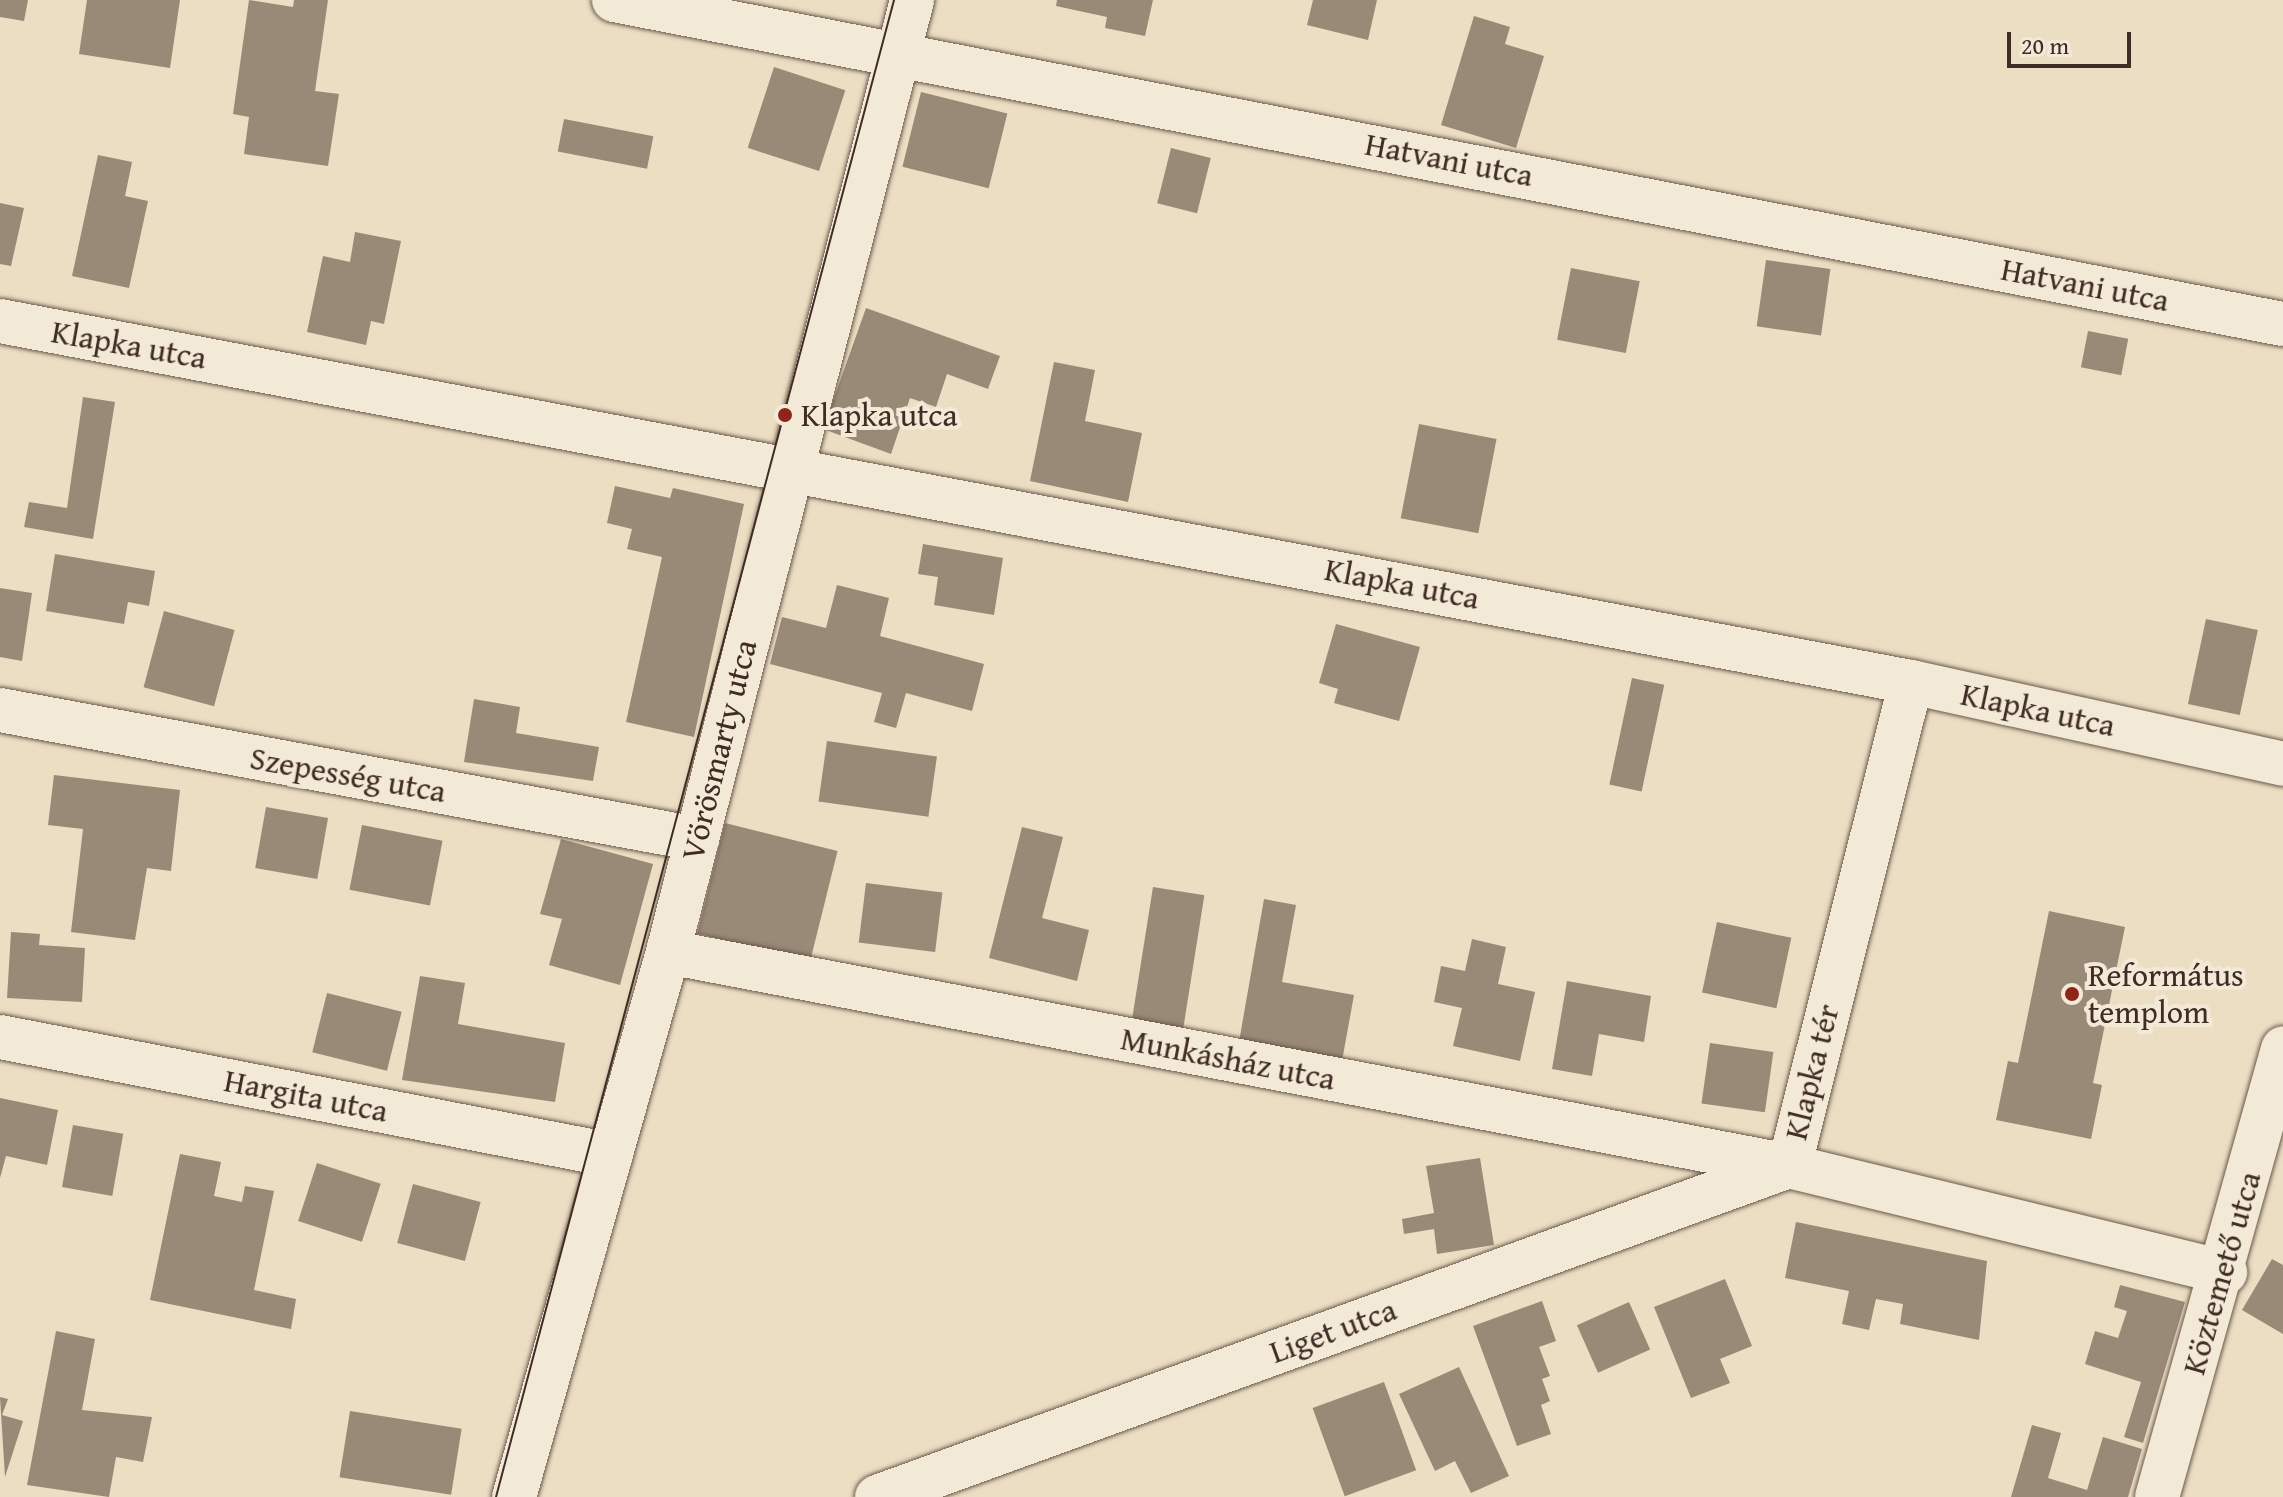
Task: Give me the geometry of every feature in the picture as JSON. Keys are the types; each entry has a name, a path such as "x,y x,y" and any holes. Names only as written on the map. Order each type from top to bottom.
{"street":[{"name":"Hatvani utca","path":"614,0 2283,324"},
{"name":"Vörösmarty utca","path":"514,1497 668,952 789,467 912,0"},
{"name":"Klapka utca","path":"0,321 789,467 1911,682 2283,764"},
{"name":"Klapka tér","path":"1911,682 1789,1166 2225,1272"},
{"name":"Szepesség utca","path":"0,710 697,839"},
{"name":"Munkásház utca","path":"668,952 1789,1166"},
{"name":"Hargita utca","path":"0,1037 611,1155"},
{"name":"Köztemető utca","path":"2157,1497 2225,1272 2283,1048"},
{"name":"Liget utca","path":"877,1497 1789,1166"}],"building":[{"path":"0,0 28,0 24,21 0,17"},
{"path":"87,0 180,0 170,68 79,54"},
{"path":"249,0 293,7 294,0 328,0 315,91 339,94 328,166 244,154 249,117 233,114"},
{"path":"1057,0 1153,0 1145,36 1105,28 1107,17 1056,6"},
{"path":"1313,0 1377,0 1368,40 1307,25"},
{"path":"1474,16 1510,27 1505,44 1544,56 1516,148 1441,125"},
{"path":"774,67 845,90 819,171 748,148"},
{"path":"921,92 1007,114 989,188 902,167"},
{"path":"564,119 653,136 647,169 558,151"},
{"path":"1171,148 1211,158 1197,213 1157,203"},
{"path":"98,155 132,162 125,196 148,201 129,288 72,276"},
{"path":"0,203 24,208 11,266 0,264"},
{"path":"355,232 401,241 384,324 371,321 366,345 307,332 323,256 350,262"},
{"path":"1766,260 1830,269 1821,335 1757,326"},
{"path":"1571,268 1640,281 1626,353 1557,340"},
{"path":"866,308 1000,356 988,389 947,374 936,407 910,398 891,454 823,429"},
{"path":"2088,331 2128,339 2121,375 2081,367"},
{"path":"1054,362 1095,370 1085,421 1142,433 1128,502 1030,481"},
{"path":"83,397 115,402 93,539 24,527 29,502 67,508"},
{"path":"1419,424 1497,439 1478,533 1401,518"},
{"path":"615,486 670,498 673,488 744,504 694,737 626,722 662,557 627,549 632,529 607,523"},
{"path":"923,544 1003,558 994,615 934,605 938,577 918,574"},
{"path":"55,554 155,571 149,606 128,602 124,624 46,611"},
{"path":"837,585 889,598 880,636 984,664 972,711 906,693 896,728 874,722 882,693 770,664 782,617 826,628"},
{"path":"0,588 32,593 22,661 0,657"},
{"path":"164,611 235,630 214,706 144,687"},
{"path":"2206,619 2258,630 2240,715 2188,704"},
{"path":"1336,624 1420,647 1399,721 1334,703 1338,689 1319,683"},
{"path":"1632,678 1664,685 1642,791 1609,785"},
{"path":"474,699 520,707 516,733 599,747 593,781 464,762"},
{"path":"827,741 937,756 928,817 819,801"},
{"path":"54,775 180,790 171,871 147,868 135,940 71,932 83,829 48,825"},
{"path":"266,807 328,818 317,879 255,868"},
{"path":"725,823 838,851 810,962 697,934"},
{"path":"362,825 442,841 430,905 349,890"},
{"path":"1022,827 1063,837 1042,918 1089,930 1077,981 989,958"},
{"path":"561,839 653,864 620,985 549,965 562,919 540,914"},
{"path":"866,883 942,892 935,952 859,943"},
{"path":"1153,887 1204,895 1183,1028 1132,1020"},
{"path":"1264,899 1296,905 1282,982 1354,995 1342,1061 1239,1042"},
{"name":"Református templom","path":"2049,911 2125,927 2093,1083 2102,1085 2091,1139 1996,1120 2008,1061 2018,1063"},
{"path":"1717,922 1791,938 1776,1008 1702,992"},
{"path":"11,932 40,934 39,945 85,948 82,1002 7,998"},
{"path":"1472,939 1506,947 1498,984 1535,992 1520,1061 1453,1046 1462,1008 1434,1002 1441,966 1465,971"},
{"path":"420,976 465,983 458,1024 565,1043 555,1102 402,1080"},
{"path":"1567,981 1651,996 1644,1042 1599,1034 1592,1076 1552,1069"},
{"path":"327,993 402,1012 387,1071 312,1052"},
{"path":"1710,1043 1773,1052 1765,1112 1702,1103"},
{"path":"0,1098 58,1110 47,1165 6,1156 0,1178"},
{"path":"73,1125 123,1134 112,1196 62,1187"},
{"path":"180,1154 221,1162 214,1196 242,1202 245,1186 274,1191 254,1290 296,1299 291,1329 150,1300"},
{"path":"1480,1158 1494,1245 1437,1254 1434,1229 1404,1234 1402,1219 1434,1213 1426,1166"},
{"path":"317,1163 381,1184 362,1242 298,1221"},
{"path":"413,1184 481,1202 465,1261 397,1243"},
{"path":"1796,1222 1987,1261 1979,1340 1900,1324 1903,1304 1876,1299 1869,1330 1842,1324 1849,1291 1785,1278"},
{"path":"2272,1259 2283,1265 2283,1334 2242,1310"},
{"path":"1725,1279 1752,1346 1720,1359 1730,1383 1691,1398 1654,1307"},
{"path":"2120,1285 2185,1302 2143,1443 2124,1437 2141,1382 2085,1364 2095,1331 2118,1338 2127,1311 2114,1307"},
{"path":"1542,1301 1556,1341 1539,1347 1550,1376 1542,1379 1550,1401 1541,1405 1551,1434 1517,1446 1473,1326"},
{"path":"1629,1302 1650,1350 1598,1373 1577,1325"},
{"path":"56,1331 95,1339 82,1410 152,1417 143,1462 116,1457 109,1497 27,1485"},
{"path":"1459,1367 1509,1476 1471,1493 1455,1461 1435,1471 1399,1394"},
{"path":"1384,1382 1416,1470 1345,1496 1313,1408"},
{"path":"0,1397 8,1399 2,1415 23,1421 5,1477"},
{"path":"350,1411 462,1429 451,1495 340,1477"},
{"path":"2032,1425 2061,1433 2048,1478 2087,1490 2103,1437 2142,1449 2128,1497 2011,1497"}],"tram line":[{"path":"496,1497 894,0"}],"place":[{"name":"Klapka utca","path":"785,415"},
{"name":"Református templom","path":"2072,994"}]}
